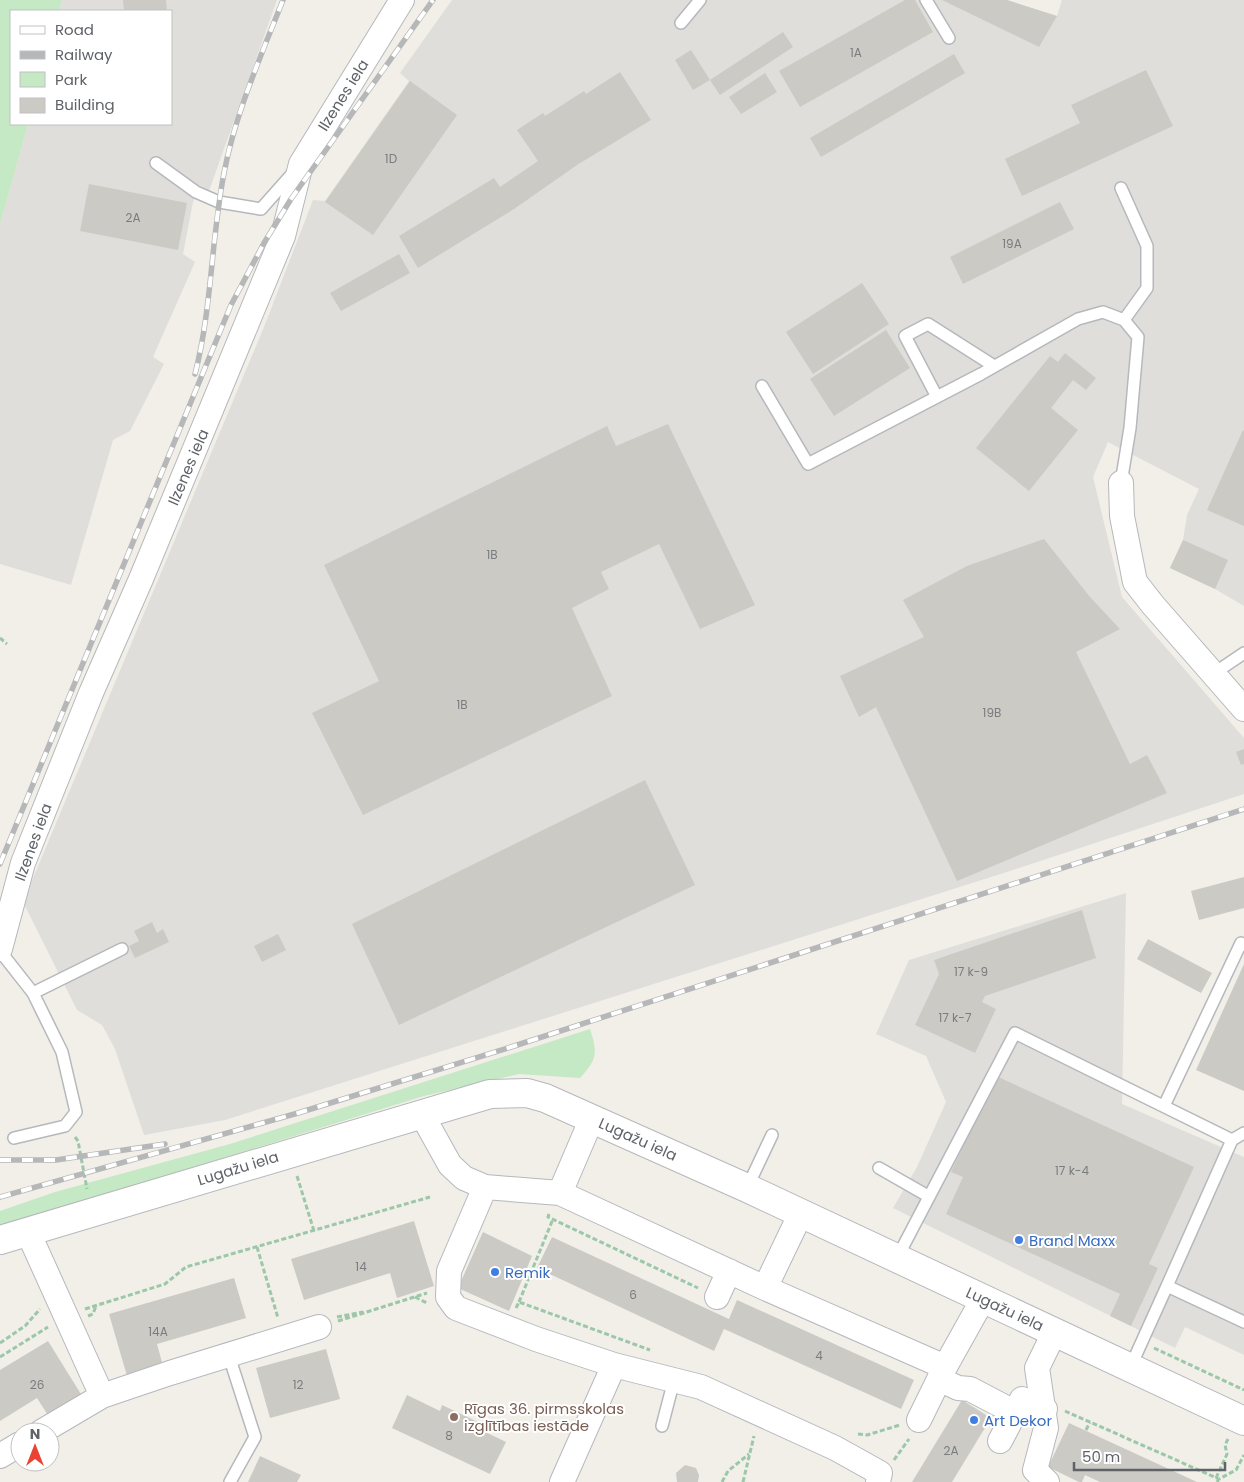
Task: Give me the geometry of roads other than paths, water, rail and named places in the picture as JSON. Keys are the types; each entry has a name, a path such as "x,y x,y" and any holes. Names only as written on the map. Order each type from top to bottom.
{"street":[{"name":"Ilzenes iela","path":"0,950 23,862 91,693 141,579 283,236 301,164 402,0"},
{"path":"1121,483 1122,516 1136,582 1153,605 1244,709"},
{"name":"Lugažu iela","path":"0,1240 421,1113 490,1094 527,1093 546,1098 592,1118 897,1258 1130,1368 1237,1427"},
{"path":"421,1113 450,1165 464,1178 485,1187 560,1193 942,1373 958,1388 970,1389 1016,1413 1044,1409"},
{"path":"560,1193 592,1118"},
{"path":"485,1187 449,1271 448,1297 456,1308 536,1339 614,1365 702,1387 835,1448 880,1472 878,1482"},
{"path":"765,1288 801,1213"},
{"path":"28,1232 102,1396"},
{"path":"717,1296 728,1271"},
{"path":"919,1420 942,1373 983,1299"},
{"path":"58,1422 102,1396 329,1324"},
{"path":"1000,1441 1016,1413 1054,1333"},
{"path":"562,1482 614,1365"},
{"path":"1037,1368 1046,1428 1035,1470 1047,1482"}],"lane":[{"path":"681,23 700,0"},
{"path":"926,0 949,38"},
{"path":"156,164 196,192 219,202 261,209 301,164"},
{"path":"1121,188 1147,246 1146,288 1124,320"},
{"path":"762,386 808,464 937,397 1078,319 1103,312 1124,320 1138,337 1130,428 1121,483"},
{"path":"937,397 905,336 928,324 994,366"},
{"path":"1213,674 1244,653"},
{"path":"1164,1106 1241,943 1244,945"},
{"path":"33,993 122,949"},
{"path":"0,950 33,993 62,1052 76,1112 65,1126 14,1138"},
{"path":"897,1258 1015,1033 1232,1140"},
{"path":"1130,1368 1232,1140 1244,1132"},
{"path":"747,1188 772,1135"},
{"path":"879,1168 928,1196"},
{"path":"1167,1286 1244,1322"},
{"path":"229,1356 254,1438 230,1482"},
{"path":"662,1426 674,1380"}],"railway":[{"path":"195,374 205,324 216,223 229,151 249,85 283,0"},
{"path":"0,864 231,305 264,243 291,199 433,0"},
{"path":"0,1197 298,1113 511,1047 1244,809"},
{"path":"0,1160 56,1160 165,1144"}],"place":[{"name":"Brand Maxx","path":"1019,1240"},
{"name":"Remik","path":"495,1272"},
{"name":"Rīgas 36. pirmsskolas izglītības iestāde","path":"454,1417"},
{"name":"Art Dekor","path":"974,1420"}]}
